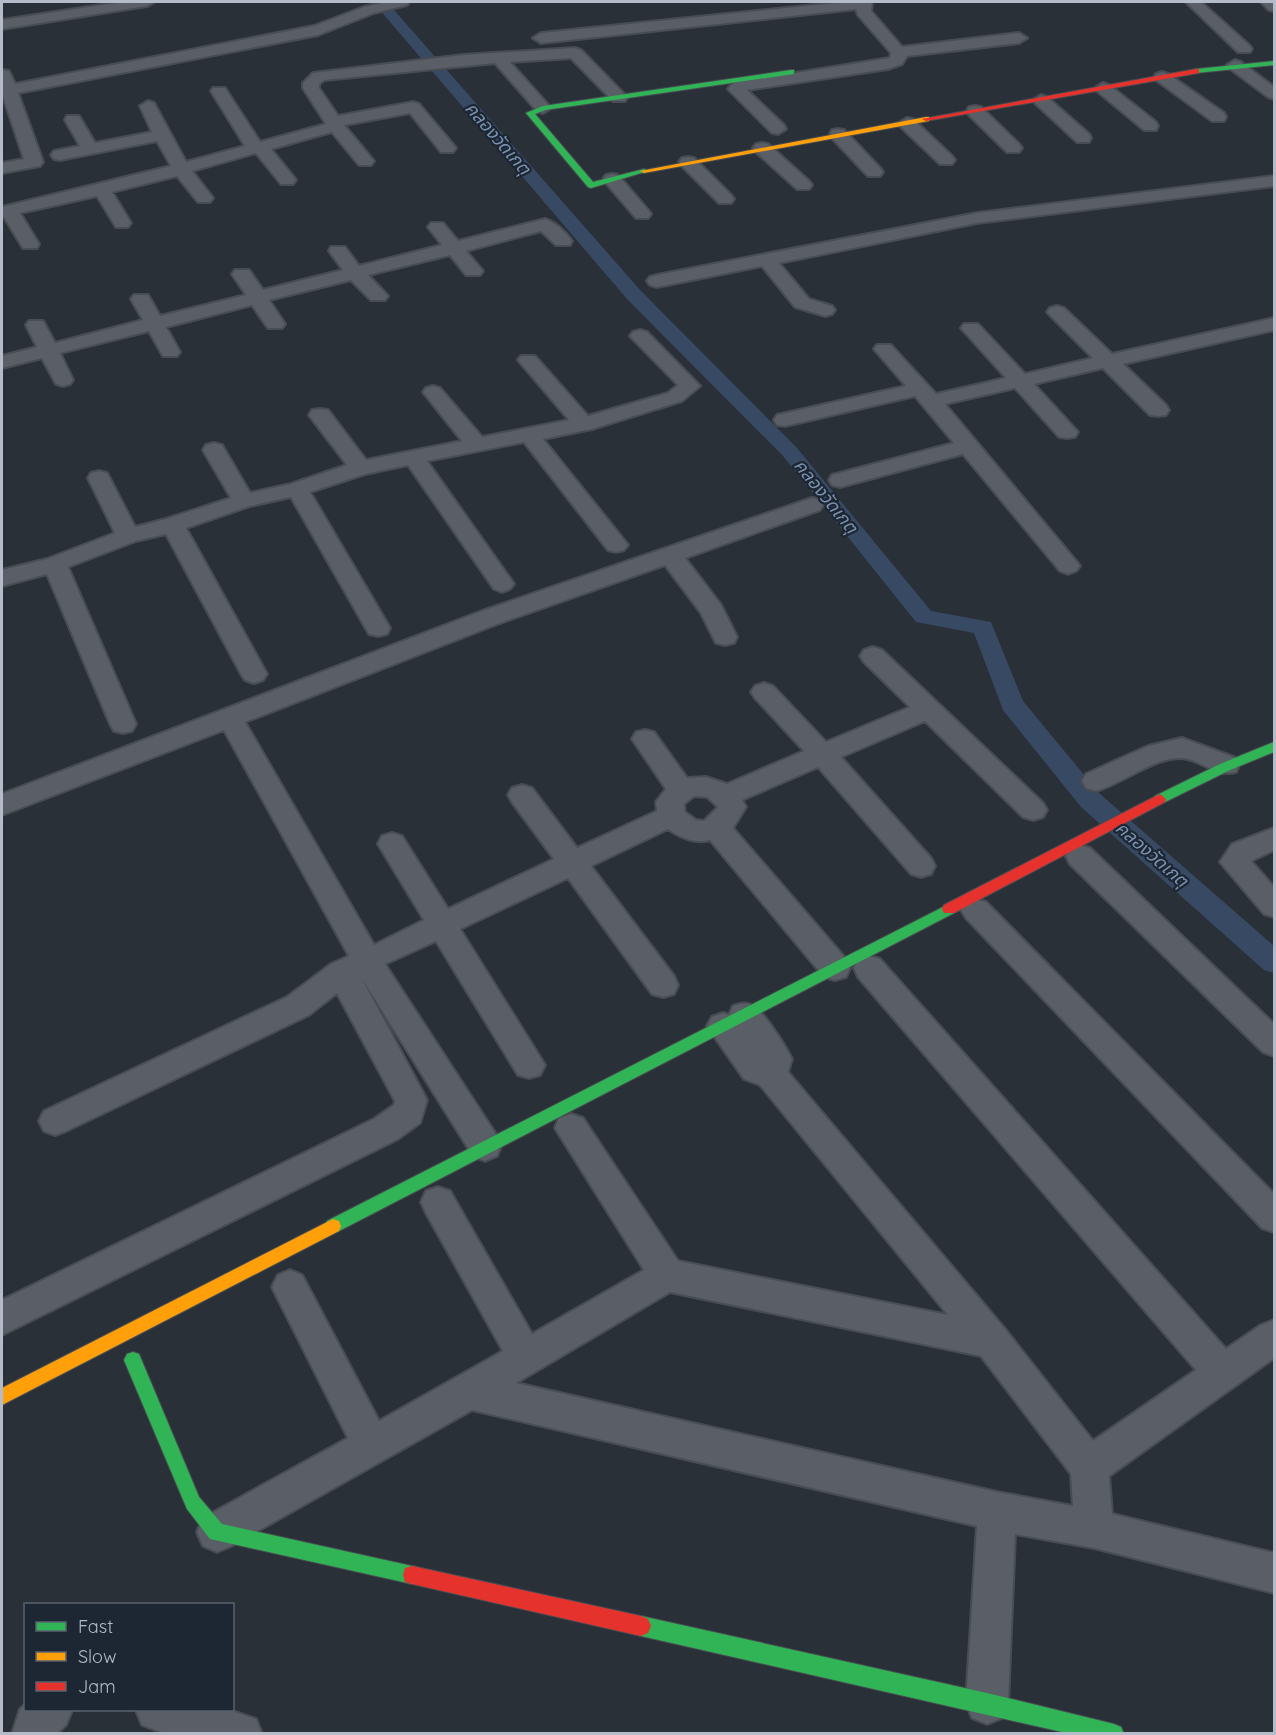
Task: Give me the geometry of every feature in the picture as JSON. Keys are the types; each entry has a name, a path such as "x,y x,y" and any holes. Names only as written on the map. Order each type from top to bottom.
{"street":[{"path":"2,25 68,8 145,2"},
{"path":"9,90 318,30 369,10 400,2"},
{"path":"1193,2 1244,49"},
{"path":"1268,2 1275,7"},
{"path":"521,40 865,3 863,12 900,57 896,62 888,64 738,87 736,89 778,129"},
{"path":"898,52 1019,38"},
{"path":"452,47 498,42"},
{"path":"365,162 335,124 311,88 311,83 319,76 418,64 575,53 619,98"},
{"path":"502,62 543,108"},
{"path":"791,72 543,108 530,113 591,185 688,162 838,134 1235,65 1275,63"},
{"path":"1235,65 1275,94"},
{"path":"2,71 34,162 2,168"},
{"path":"1162,77 1218,117"},
{"path":"1103,88 1150,126"},
{"path":"219,91 257,147 287,180"},
{"path":"1041,100 1083,138"},
{"path":"148,106 181,169 204,198"},
{"path":"30,244 5,211 102,190 335,124 412,107 418,111 447,148"},
{"path":"975,111 1013,148"},
{"path":"74,120 90,148"},
{"path":"907,123 946,160"},
{"path":"838,134 874,172"},
{"path":"60,155 162,135"},
{"path":"762,148 803,185"},
{"path":"688,162 725,199"},
{"path":"612,179 642,214"},
{"path":"657,281 977,218 1275,181"},
{"path":"102,190 122,223"},
{"path":"528,209 562,241"},
{"path":"2,362 545,225"},
{"path":"437,227 473,271"},
{"path":"338,251 355,273 378,296"},
{"path":"765,258 802,303 825,310"},
{"path":"242,274 275,324"},
{"path":"141,299 170,352"},
{"path":"1057,312 1158,410"},
{"path":"785,420 1020,380 1275,324"},
{"path":"36,326 63,380"},
{"path":"971,328 1067,432"},
{"path":"2,576 55,564 128,536 173,525 244,501 297,489 360,468 584,424 675,397 690,386 640,336"},
{"path":"884,349 926,395 1068,566"},
{"path":"528,360 584,424"},
{"path":"433,392 476,444"},
{"path":"321,415 360,468"},
{"path":"529,435 616,546"},
{"path":"840,480 969,446"},
{"path":"214,450 244,501"},
{"path":"414,458 502,584"},
{"path":"99,478 128,536"},
{"path":"297,489 378,628"},
{"path":"2,805 491,617 812,505"},
{"path":"173,525 254,674"},
{"path":"671,556 712,611 725,637"},
{"path":"55,564 123,724"},
{"path":"873,656 1033,810"},
{"path":"764,692 823,754 921,866"},
{"path":"727,795 929,709"},
{"path":"230,718 365,962 485,1146"},
{"path":"645,739 681,790"},
{"path":"2,1397 485,1146 836,968 1082,848 1125,816 1226,765 1275,747"},
{"path":"1096,781 1157,753 1182,748 1226,765"},
{"path":"693,786 709,786 727,795 732,807 727,819 717,829 700,831 680,826 671,816 670,802 681,790 693,786"},
{"path":"522,795 574,862 663,985"},
{"path":"55,1122 298,1006 365,962 671,816"},
{"path":"717,829 836,968"},
{"path":"1275,839 1242,852 1234,862 1275,906"},
{"path":"392,844 529,1065"},
{"path":"1082,848 1275,1043"},
{"path":"976,910 1275,1217"},
{"path":"2,1318 386,1129 409,1113 411,1100 365,962"},
{"path":"869,968 1223,1373"},
{"path":"734,1020 755,1069 771,1075 992,1341 1089,1467 1094,1529"},
{"path":"571,1128 667,1275"},
{"path":"438,1202 526,1358"},
{"path":"217,1532 469,1391 667,1275 992,1341"},
{"path":"290,1287 372,1445"},
{"path":"1089,1467 1275,1337"},
{"path":"133,1360 193,1503 217,1532 987,1703 1114,1734"},
{"path":"469,1391 997,1511 1094,1529 1275,1573"},
{"path":"987,1703 997,1511"},
{"path":"33,1734 35,1724 50,1711"},
{"path":"160,1711 241,1734"}],"waterway":[{"name":"คลองวัดเกตุ","path":"380,2 634,295 790,452 924,617 983,627 1012,704 1090,800 1274,962"}],"traffic: fast":[{"path":"1196,71 1274,63"},
{"path":"644,171 591,185 530,113 543,108 791,72"},
{"path":"1160,799 1225,767 1274,747"},
{"path":"333,1226 949,909"},
{"path":"133,1360 193,1503 217,1532 412,1575"},
{"path":"641,1626 987,1703 1114,1734"}],"traffic: slow":[{"path":"644,171 926,119"},
{"path":"2,1397 333,1226"}],"traffic: jam":[{"path":"926,119 1196,71"},
{"path":"949,909 1160,799"},
{"path":"412,1575 641,1626"}]}
